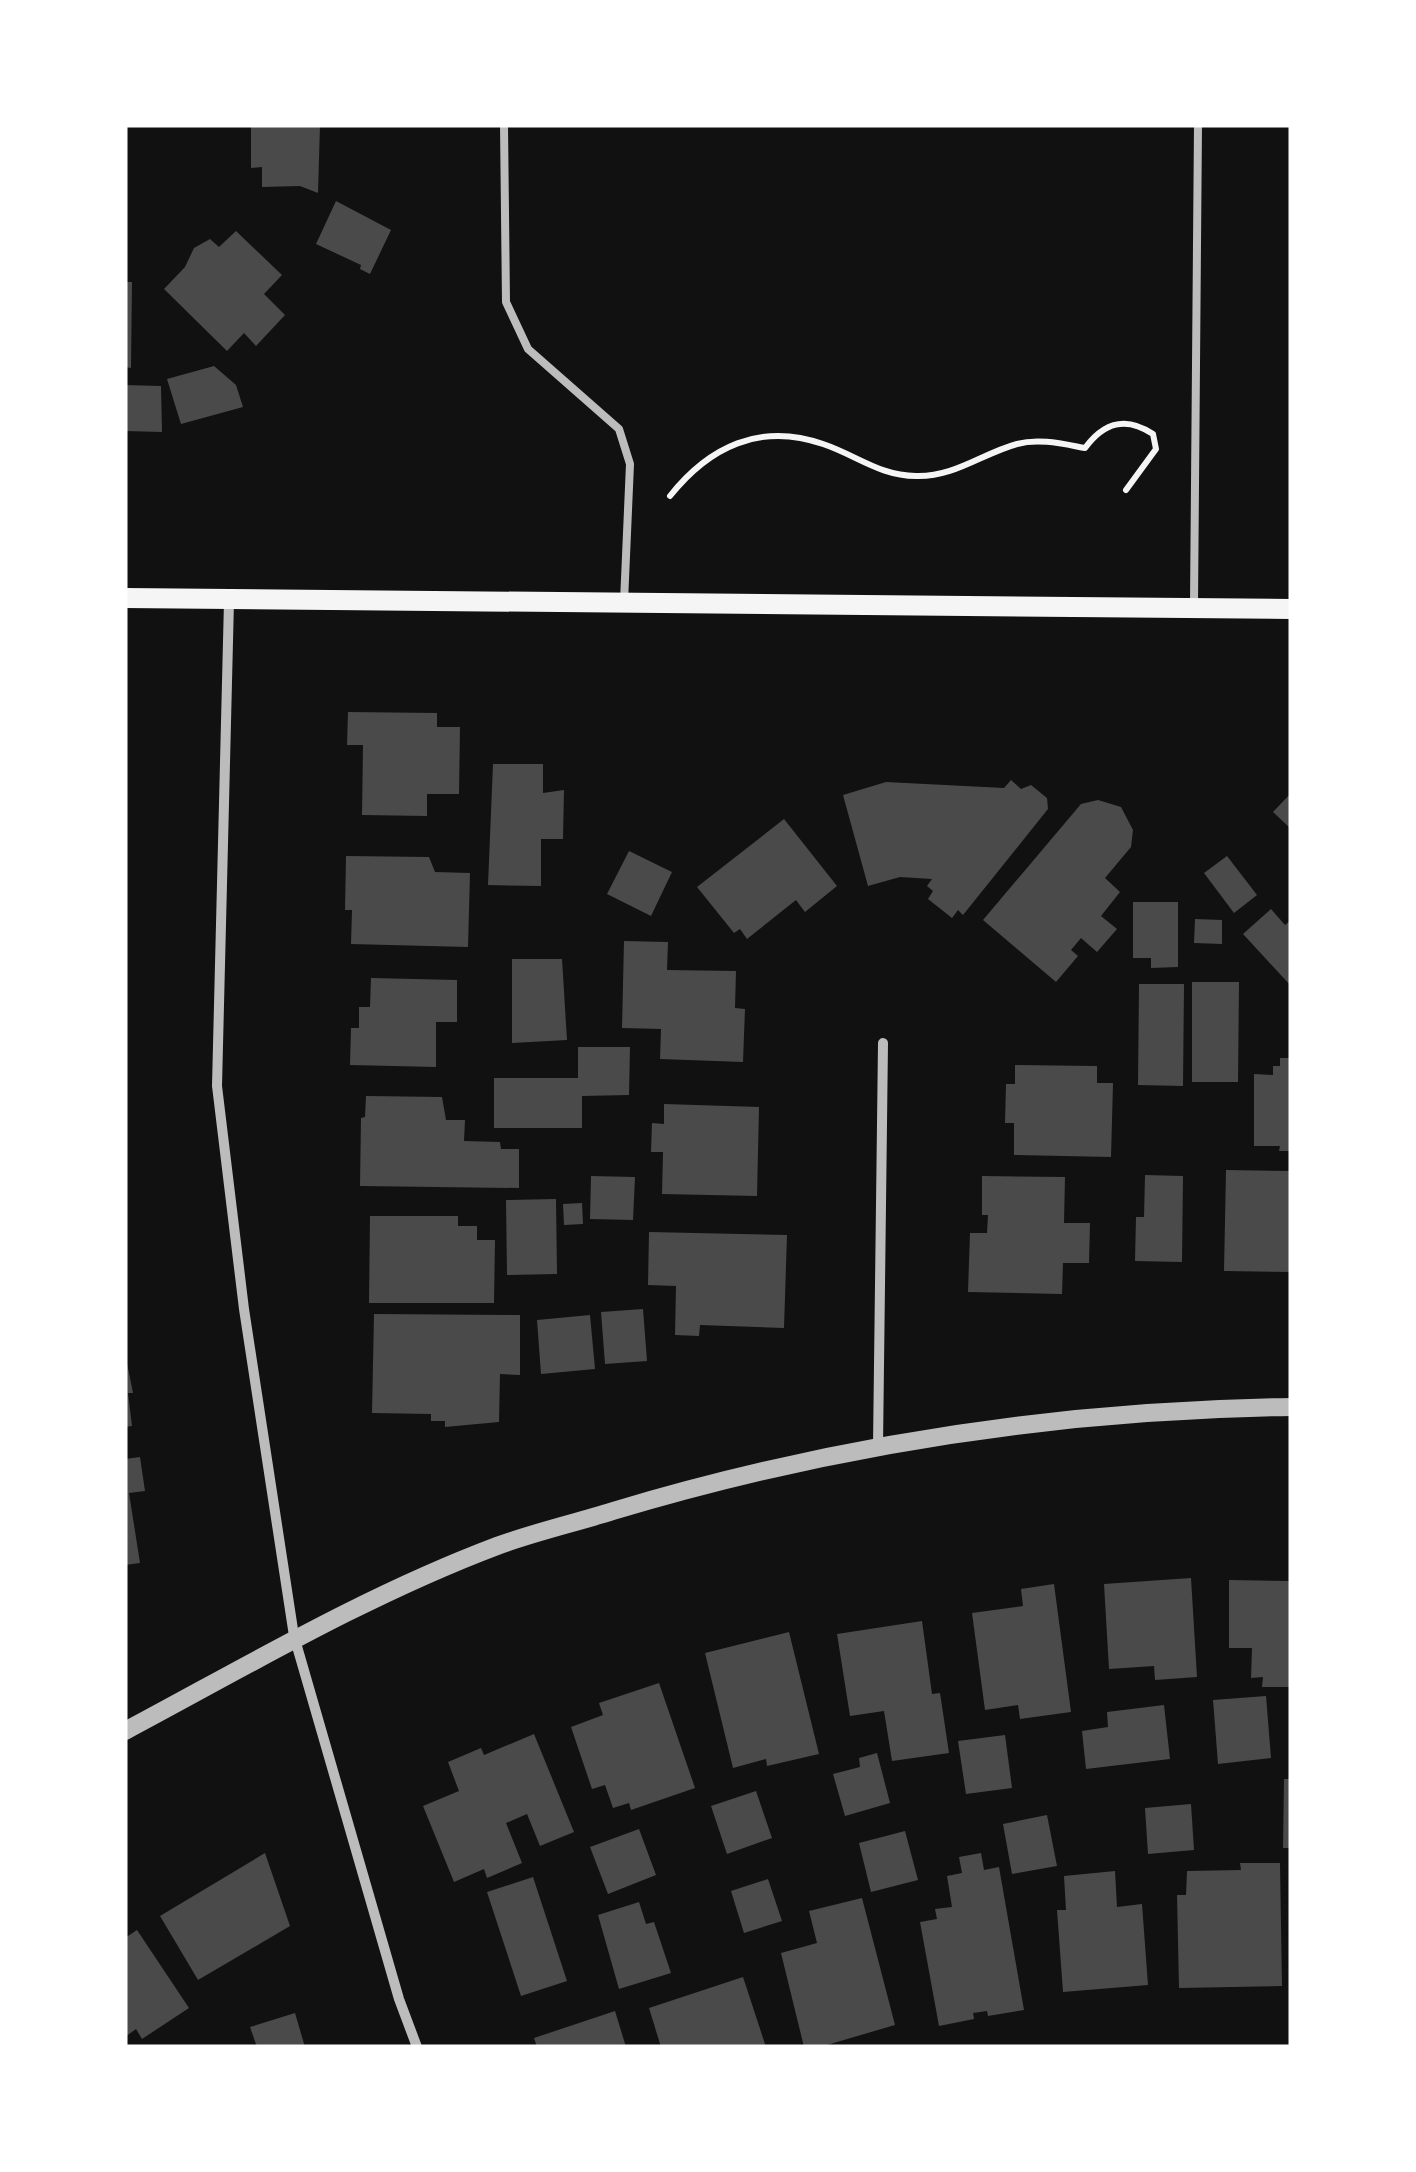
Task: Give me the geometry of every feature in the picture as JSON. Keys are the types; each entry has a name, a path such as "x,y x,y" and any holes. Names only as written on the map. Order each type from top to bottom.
{"main road":[{"path":"125,598 1291,609"}],"street":[{"path":"229,601 217,1086 268,1491 294,1636 399,1999 417,2047"},
{"path":"878,1446 883,1043"},
{"path":"125,1732 294,1636 497,1546 703,1484 878,1446 1078,1418 1291,1407"}],"lane":[{"path":"504,125 506,302 528,349 619,429 630,464 624,603"},
{"path":"1194,609 1198,125"}],"path":[{"path":"670,496 693,466 752,437 822,443 892,475 918,476 947,474 1017,444 1042,441 1085,448 1096,432 1115,422 1136,423 1153,434 1156,449 1126,490"}],"building":[{"path":"251,125 320,125 318,193 300,186 262,187 262,167 251,168"},
{"path":"336,201 391,230 370,274 360,269 361,265 316,244"},
{"path":"236,231 282,275 264,294 285,315 256,346 244,333 227,351 164,289 185,267 194,248 210,239 219,247"},
{"path":"125,282 132,282 131,368 125,367"},
{"path":"214,366 236,385 243,407 181,424 167,379"},
{"path":"125,385 161,386 162,432 125,431"},
{"path":"348,712 437,713 437,727 460,727 459,794 427,794 427,816 362,815 363,745 347,745"},
{"path":"493,764 543,764 543,793 564,790 563,839 541,839 541,886 488,885"},
{"path":"1011,780 1021,789 1031,785 1047,798 1048,809 963,915 958,910 952,918 928,899 933,891 927,886 932,879 900,877 868,886 843,795 886,782 1004,788"},
{"path":"1291,793 1291,829 1273,812"},
{"path":"1098,800 1121,807 1133,830 1131,847 1105,878 1120,892 1101,916 1117,929 1097,952 1081,938 1071,950 1078,956 1056,982 983,920 1081,804"},
{"path":"784,819 837,886 805,912 796,900 747,939 740,929 734,933 697,887"},
{"path":"629,851 672,872 651,916 607,894"},
{"path":"346,856 429,857 435,872 470,873 468,947 351,944 352,910 345,910"},
{"path":"1227,856 1257,895 1234,913 1204,873"},
{"path":"1133,902 1178,902 1178,967 1151,968 1151,958 1133,958"},
{"path":"1271,909 1285,925 1291,920 1291,986 1243,934"},
{"path":"1195,919 1222,920 1222,944 1194,943"},
{"path":"624,941 668,942 667,970 736,971 735,1008 745,1009 743,1062 660,1059 661,1029 622,1028"},
{"path":"512,959 562,959 567,1040 512,1043"},
{"path":"371,978 457,980 457,1022 436,1022 436,1067 350,1065 351,1028 359,1028 359,1007 370,1007"},
{"path":"1192,982 1239,982 1238,1082 1192,1082"},
{"path":"1139,984 1184,984 1183,1086 1138,1085"},
{"path":"578,1047 630,1047 629,1095 582,1096 582,1128 494,1128 494,1078 578,1078"},
{"path":"1280,1058 1291,1058 1291,1151 1279,1151 1280,1146 1254,1146 1254,1074 1273,1075 1273,1066 1280,1066"},
{"path":"1015,1065 1097,1066 1097,1083 1113,1083 1111,1157 1014,1155 1014,1123 1005,1123 1006,1084 1015,1084"},
{"path":"366,1096 442,1097 446,1120 465,1120 464,1141 500,1142 501,1149 519,1149 519,1188 360,1186 361,1118 365,1117"},
{"path":"664,1104 759,1107 757,1196 662,1194 663,1152 651,1152 652,1123 664,1124"},
{"path":"1226,1170 1291,1171 1291,1272 1224,1271"},
{"path":"1145,1175 1183,1176 1182,1262 1135,1261 1136,1217 1144,1217"},
{"path":"591,1176 635,1177 633,1220 590,1219"},
{"path":"982,1176 1065,1177 1064,1223 1090,1223 1089,1263 1063,1263 1062,1294 968,1292 970,1233 987,1233 988,1215 982,1215"},
{"path":"556,1199 557,1274 507,1275 506,1200"},
{"path":"582,1203 583,1224 564,1225 563,1204"},
{"path":"370,1216 458,1216 458,1226 477,1226 477,1240 495,1240 494,1303 369,1303"},
{"path":"649,1232 787,1235 784,1328 700,1325 699,1336 675,1335 676,1286 648,1285"},
{"path":"643,1309 647,1361 605,1364 601,1312"},
{"path":"374,1314 520,1315 520,1375 500,1374 499,1422 445,1427 445,1421 431,1421 431,1414 372,1413"},
{"path":"590,1315 595,1369 541,1374 537,1320"},
{"path":"125,1353 133,1393 128,1393 132,1426 125,1427"},
{"path":"140,1457 145,1491 129,1493 140,1563 125,1565 125,1459"},
{"path":"1191,1578 1197,1677 1155,1680 1154,1666 1109,1669 1104,1584"},
{"path":"1229,1580 1291,1581 1291,1687 1262,1687 1263,1677 1251,1678 1252,1648 1229,1648"},
{"path":"1054,1584 1071,1712 1020,1719 1018,1705 985,1710 972,1613 1023,1606 1021,1589"},
{"path":"922,1621 932,1694 940,1693 949,1753 892,1761 884,1711 850,1716 837,1634"},
{"path":"789,1632 819,1754 767,1766 766,1759 733,1768 705,1653"},
{"path":"659,1683 695,1788 631,1810 629,1803 613,1808 605,1785 592,1789 571,1727 603,1715 599,1703"},
{"path":"1266,1696 1271,1758 1218,1764 1213,1700"},
{"path":"1164,1705 1170,1759 1086,1769 1082,1731 1108,1727 1107,1712"},
{"path":"534,1734 574,1832 540,1846 527,1814 506,1823 522,1863 487,1878 484,1869 454,1882 423,1806 459,1791 448,1762 481,1748 484,1755"},
{"path":"1005,1735 1012,1788 966,1794 958,1741"},
{"path":"877,1753 890,1803 845,1816 833,1774 860,1767 859,1758"},
{"path":"1284,1779 1291,1779 1291,1848 1283,1848"},
{"path":"756,1791 772,1838 727,1854 711,1806"},
{"path":"1191,1804 1194,1850 1148,1854 1145,1808"},
{"path":"1047,1815 1057,1866 1012,1874 1003,1824"},
{"path":"639,1829 656,1875 608,1894 590,1847"},
{"path":"905,1831 918,1880 871,1892 859,1843"},
{"path":"265,1853 290,1926 198,1980 160,1916"},
{"path":"981,1853 984,1870 999,1867 1024,2010 988,2016 987,2011 973,2013 974,2019 939,2026 920,1922 937,1919 935,1909 952,1907 947,1876 962,1873 959,1857"},
{"path":"1240,1863 1280,1863 1282,1986 1179,1988 1177,1895 1186,1895 1187,1871 1241,1870"},
{"path":"1115,1871 1117,1907 1142,1904 1148,1985 1063,1992 1057,1910 1066,1910 1064,1876"},
{"path":"533,1877 567,1981 521,1996 487,1892"},
{"path":"768,1879 782,1921 744,1933 731,1891"},
{"path":"862,1898 895,2025 820,2047 804,2047 781,1953 817,1943 809,1911"},
{"path":"639,1902 646,1924 654,1922 671,1973 619,1989 598,1915"},
{"path":"137,1930 189,2008 142,2039 136,2029 125,2037 125,1938"},
{"path":"743,1977 766,2047 661,2047 649,2008"},
{"path":"615,2011 626,2047 537,2047 534,2038"},
{"path":"295,2013 305,2047 257,2047 250,2027"}]}
